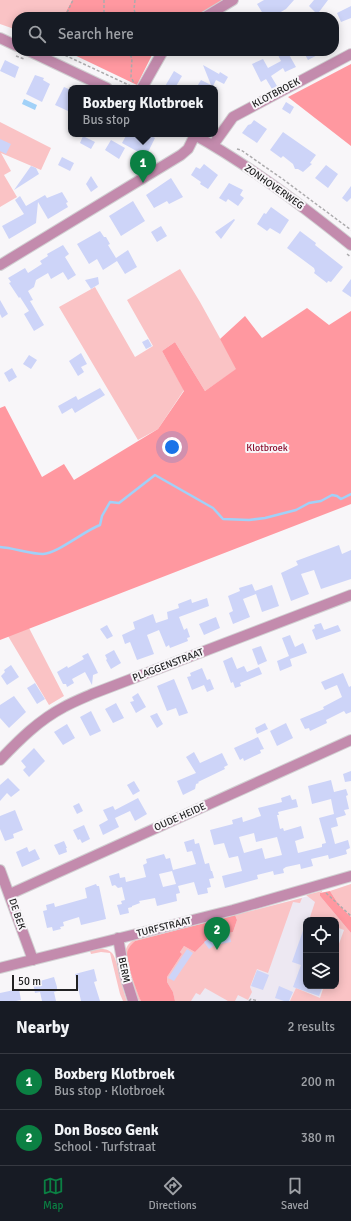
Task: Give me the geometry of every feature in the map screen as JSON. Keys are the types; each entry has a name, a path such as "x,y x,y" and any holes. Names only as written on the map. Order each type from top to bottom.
{"street":[{"path":"213,12 233,0"},
{"path":"0,38 12,44"},
{"name":"KLOTBROEK","path":"213,146 233,117 351,54"},
{"path":"40,56 101,85"},
{"path":"144,85 160,56"},
{"path":"0,265 181,155 188,149 193,137"},
{"name":"ZONHOVERWEG","path":"193,137 213,146 258,175 348,248"},
{"name":"PLAGGENSTRAAT","path":"0,760 20,739 40,723 70,704 92,694 351,595"},
{"name":"OUDE HEIDE","path":"10,894 351,740"},
{"name":"DE BEK","path":"0,870 33,960"},
{"name":"TURFSTRAAT","path":"0,968 232,910 351,876"},
{"name":"BERM","path":"118,938 125,976 133,1001"}],"path":[{"path":"67,12 73,0"},
{"path":"104,0 104,12"},
{"path":"135,0 135,12"},
{"path":"67,56 129,85"},
{"path":"131,56 132,58 131,77 134,85"},
{"path":"348,248 351,257"},
{"path":"323,890 351,916"},
{"path":"249,1001 251,999 258,1001"}],"shaded area":[{"path":"0,0 72,0 66,12 12,12 12,28 0,24"},
{"path":"0,122 51,148 41,170 1,153 11,171 4,175 17,197 0,207"},
{"path":"180,269 237,369 205,391 175,342 162,351 184,390 158,429 138,440 59,307 95,287 135,357 153,346 127,300"},
{"path":"29,628 64,696 49,705 8,636"},
{"path":"351,884 351,917 339,905 330,891"},
{"path":"322,891 320,896 338,917 310,917 315,902 306,895"},
{"path":"320,893 320,896 338,917 303,917 303,989 339,989 339,919 351,933 351,1001 141,1001 135,941"},
{"path":"302,898 300,903 293,902 268,973 257,969 250,987 252,992 248,1000 238,995 235,1001 228,1001 205,988 200,995 196,993 191,1001 175,1001 173,992 167,982 167,977 182,954 180,952 184,946 195,952 210,937 233,932 237,920 235,915"},
{"path":"339,919 351,933 351,1001 290,1001 296,988 320,998 323,989 339,989 339,944 344,930 339,928"},
{"path":"199,923 135,941 127,954 141,1001 139,1001 127,967 125,954 128,945 138,938"},
{"path":"104,949 112,953 118,968 127,1001 123,1001 120,994 110,953 101,952 91,954 90,951"}],"green space":[{"path":"72,0 224,0 204,12 66,12"},
{"path":"76,56 152,56 137,85"},
{"path":"351,64 351,146 288,97"},
{"name":"Klotbroek","path":"307,308 329,325 351,311 351,504 0,640 0,408 5,406 42,477 64,464 74,480 158,429 184,391 162,351 175,342 205,391 236,369 220,339 245,316 262,338"},
{"path":"330,891 339,905 351,917 351,933 320,896 320,893"},
{"path":"235,915 237,920 233,932 210,937 195,952 184,946 180,952 182,954 167,977 167,982 173,992 175,1001 141,1001 132,978 127,955 128,949 135,941"}],"water":[{"path":"24,99 37,105 35,110 22,104"}],"building":[{"path":"264,0 294,0 286,9 281,12 262,12 257,4"},
{"path":"314,0 328,0 319,12 315,12 309,6"},
{"path":"351,6 351,18 341,22 339,12"},
{"path":"278,56 290,56 296,67 285,72 283,68 271,76 277,86 272,89 266,79 261,82 252,64 263,59 268,68 281,61"},
{"path":"306,56 316,56 308,60"},
{"path":"5,60 19,67 15,78 0,71"},
{"path":"203,65 228,77 224,84 216,80 214,85 211,85"},
{"path":"174,71 182,76 177,85 166,85"},
{"path":"35,75 44,78 43,80 50,84 42,102 26,94"},
{"path":"201,80 211,85 198,85"},
{"path":"64,87 68,89 68,111 55,105"},
{"path":"286,102 294,107 290,114 282,109"},
{"path":"254,120 267,129 257,143 242,133"},
{"path":"283,132 316,155 310,163 312,164 303,172 295,169 293,164 283,156 281,158 270,150"},
{"path":"83,137 95,142 91,149 80,143"},
{"path":"125,137 155,138 148,152 144,150 142,154 122,143"},
{"path":"0,139 11,144 6,154 0,151"},
{"path":"111,140 125,148 119,159 105,150"},
{"path":"62,157 74,163 70,171 58,165"},
{"path":"204,164 218,175 208,189 200,184 201,182 191,175 196,167 200,169"},
{"path":"326,165 338,174 328,188 315,178"},
{"path":"31,166 36,168 39,174 14,190"},
{"path":"91,176 98,187 91,192 86,184"},
{"path":"171,178 183,197 169,204 167,201 154,208 146,195"},
{"path":"229,183 243,190 240,195 244,198 238,206 228,199 226,202 219,198"},
{"path":"351,186 351,198 347,202 342,198"},
{"path":"62,192 68,202 66,203 68,207 48,219 38,202 36,223 9,239 2,226 24,214 15,200 20,196 26,206 45,195 47,198"},
{"path":"133,201 145,221 121,236 109,216"},
{"path":"271,207 289,220 280,234 270,228 267,231 257,224 264,213 266,214"},
{"path":"234,219 235,220 221,239 215,232"},
{"path":"161,226 167,236 157,242 151,232"},
{"path":"100,231 104,237 106,237 110,244 108,245 116,258 128,250 137,267 125,274 117,261 103,270 97,259 89,264 77,244"},
{"path":"300,231 343,267 331,282 328,281 327,283 314,273 314,268 287,248"},
{"path":"63,245 69,254 65,257 76,275 68,280 63,272 51,279 48,273 36,280 34,287 28,291 33,300 30,301 44,325 34,331 24,314 29,311 9,283 11,282 8,278 25,268 28,273 42,264 40,261 48,256 47,254"},
{"path":"98,277 99,284 91,289 85,280"},
{"path":"351,279 351,297 342,291"},
{"path":"0,300 8,314 2,318 0,314"},
{"path":"148,339 152,346 146,349 142,342"},
{"path":"81,353 87,364 81,367 84,372 78,376 69,361"},
{"path":"29,355 37,360 31,369 23,364"},
{"path":"12,368 17,377 9,382 4,373"},
{"path":"100,388 105,395 75,413 72,408 62,414 58,406 76,396 78,400"},
{"path":"339,545 342,554 351,550 351,579 321,589 314,570 301,574 309,594 291,601 281,573 298,565 296,561"},
{"path":"252,584 255,591 272,585 279,606 262,612 256,594 243,599 250,617 233,624 229,613 233,611 228,596 240,591 239,588"},
{"path":"207,598 209,606 179,617 184,630 187,628 190,637 187,638 188,641 170,648 169,645 166,647 159,630 147,635 154,654 137,660 130,642 125,644 122,635 135,629 133,622 153,614 156,623 168,619 167,612 179,608 178,604 191,599 192,603"},
{"path":"216,617 220,628 204,635 199,624"},
{"path":"321,623 324,630 338,625 341,631 316,640 312,630 315,628 314,625"},
{"path":"107,625 113,636 107,639 100,629"},
{"path":"290,635 295,647 303,643 307,653 290,659 292,666 280,671 277,661 289,656 282,638"},
{"path":"261,646 267,661 258,665 252,649"},
{"path":"114,650 121,663 111,669 105,655"},
{"path":"88,653 98,673 93,675 92,685 85,672 72,679 74,683 67,687 66,684 63,684 57,672 84,659 82,656"},
{"path":"232,657 237,669 244,666 247,672 259,667 262,674 240,683 241,686 235,688 233,682 231,683 223,661"},
{"path":"11,665 19,677 7,685 1,676 5,672 4,670"},
{"path":"202,668 207,680 210,679 214,689 207,692 204,685 192,690 187,677 191,676 190,673"},
{"path":"343,673 349,687 351,686 351,712 346,714 344,711 326,720 327,723 310,731 309,728 305,729 300,719 324,709 323,707 342,697 337,685 325,690 321,682"},
{"path":"174,679 188,713 179,716 176,708 167,711 157,686"},
{"path":"35,683 45,699 37,704 27,688"},
{"path":"138,693 146,707 136,713 130,702 134,701 132,697"},
{"path":"14,696 26,712 9,728 0,718 0,705"},
{"path":"116,703 124,718 113,723 105,709"},
{"path":"91,711 101,731 90,736 80,717"},
{"path":"157,713 163,724 157,728 150,716"},
{"path":"265,723 268,729 257,734 255,728"},
{"path":"286,723 293,738 277,746 270,731"},
{"path":"67,724 75,738 63,745 54,732"},
{"path":"258,737 264,749 260,750 261,753 244,761 243,758 240,760 234,748"},
{"path":"34,748 45,761 29,777 23,770 26,767 21,761"},
{"path":"194,752 200,763 222,753 228,765 224,767 225,769 198,782 199,783 196,784 195,789 183,795 177,781 196,773 186,757"},
{"path":"351,771 351,781 345,782 343,774"},
{"path":"8,778 20,790 11,797 7,793 0,801 0,785"},
{"path":"331,780 334,792 346,789 349,809 344,810 346,815 336,818 338,826 331,828 335,844 348,840 350,848 346,850 347,854 329,859 328,855 311,859 313,866 301,869 300,864 286,867 283,869 284,873 274,875 273,871 257,875 258,879 225,888 222,876 242,871 238,856 229,858 224,843 214,845 210,830 233,824 232,820 242,817 243,822 261,816 258,808 282,802 281,798 290,795 292,800 296,799 298,807 278,812 279,815 277,815 280,829 283,828 284,831 301,826 304,838 295,841 298,853 322,847 322,844 326,843 319,818 334,814 331,799 312,804 308,786","holes":["254,833 256,842 277,837 282,855 265,859 262,848 244,853 239,837"]},
{"path":"134,781 140,791 133,795 127,785"},
{"path":"138,798 147,814 135,821 130,811 115,818 119,827 103,835 99,825 108,820 103,810 113,806 115,810"},
{"path":"79,803 83,811 77,814 73,806"},
{"path":"15,810 23,830 13,834 14,838 5,841 0,829 0,816"},
{"path":"84,825 90,839 82,843 80,839 78,840 73,830"},
{"path":"194,839 195,844 199,843 205,864 209,863 214,878 209,879 211,887 207,888 208,893 198,895 194,882 178,886 180,893 176,894 177,901 157,906 155,898 139,901 140,903 128,908 129,913 120,915 117,905 122,904 121,901 125,900 122,887 118,888 115,885 112,886 109,876 119,873 120,878 125,877 126,882 146,877 143,865 147,863 146,859 164,854 166,859 170,858 173,870 196,864 192,851 187,852 184,842","holes":["172,871 176,884 163,887 159,874"]},
{"path":"64,841 67,852 59,855 54,845"},
{"path":"27,847 29,852 35,849 40,859 22,867 16,852"},
{"path":"96,884 99,886 106,919 81,925 79,917 63,922 64,926 60,927 61,929 53,931 52,927 47,928 43,911 47,910 46,905 54,903 55,907 87,898 85,888"},
{"path":"303,931 303,989 322,989 319,996 293,987 301,965 292,962"},
{"path":"229,932 231,942 215,945 209,949 204,942 214,935"},
{"path":"187,949 193,953 174,981 168,978"},
{"path":"94,969 97,981 94,982 100,1001 81,1001 75,974"},
{"path":"257,970 269,975 263,990 251,986"},
{"path":"54,977 57,987 57,991 54,992 56,1001 42,1001 40,992 35,993 33,983"},
{"path":"279,986 293,992 289,1001 275,998"},
{"path":"19,989 21,1000 0,1001 0,993"}],"waterway":[{"path":"0,547 43,554 56,550 100,525 102,516 110,502 119,503 155,475 213,508 223,519 249,520 265,518 296,510 309,503 321,501 332,495 341,499 351,494"}],"place":[{"name":"Boxberg Klotbroek","path":"143,183"},
{"name":"Don Bosco Genk","path":"217,950"}]}
